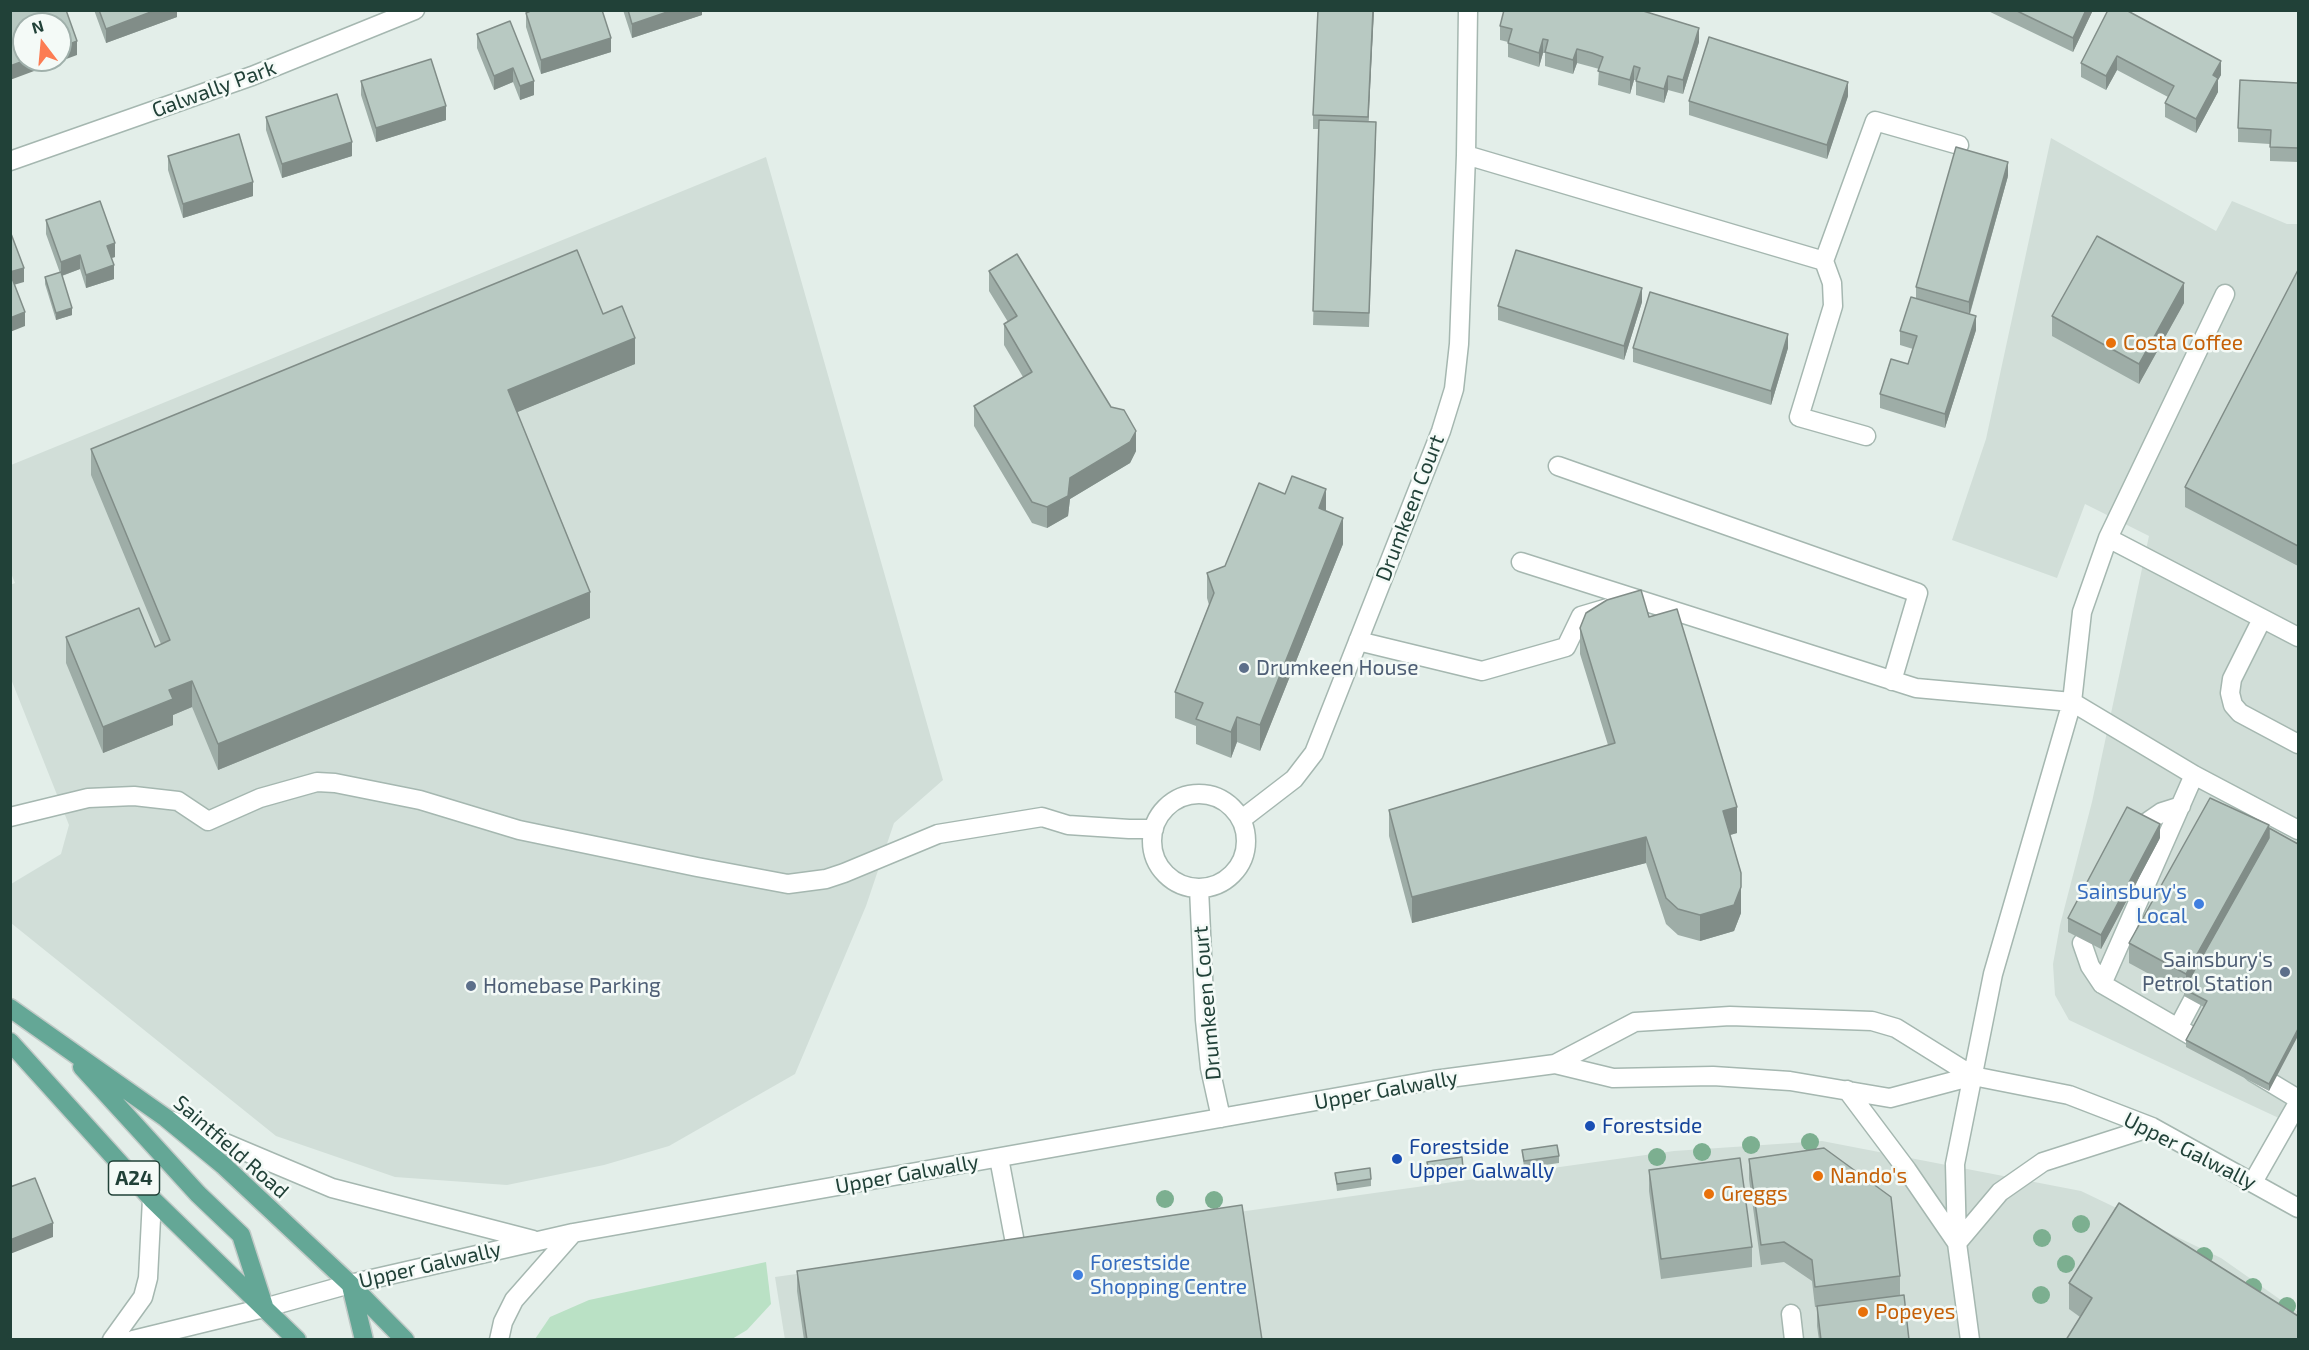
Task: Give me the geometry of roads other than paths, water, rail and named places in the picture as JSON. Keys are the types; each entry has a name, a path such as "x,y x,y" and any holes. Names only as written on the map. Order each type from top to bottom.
{"main road":[{"name":"Saintfield Road","path":"10,1008 165,1118 223,1165 350,1284 405,1340"},
{"path":"58,1041 198,1194 241,1235 264,1308"},
{"name":"A24","path":"10,1042 152,1199 297,1340"},
{"path":"350,1284 364,1340"}],"street":[{"name":"Galwally Park","path":"10,161 252,76 415,10"},
{"name":"Drumkeen Court","path":"1242,819 1294,779 1314,753 1441,431 1454,389 1459,344 1466,155 1468,10"},
{"path":"1866,436 1799,417 1833,306 1832,283 1824,261 1875,121 1959,145"},
{"path":"1466,155 1824,261"},
{"path":"1970,1340 1957,1243 1955,1164 2000,949 2072,702 2082,612 2108,538 2225,294"},
{"path":"1558,466 1918,593 1892,681"},
{"path":"2108,538 2298,637"},
{"path":"1521,562 1916,688 2072,702 2194,775 2293,827 2279,841"},
{"path":"1358,641 1482,671 1566,647 1581,616 1635,600"},
{"path":"2262,619 2232,679 2230,693 2240,713 2298,744"},
{"path":"2102,984 2194,775"},
{"path":"10,817 88,798 134,796 177,801 208,821 260,798 317,782 335,783 420,800 519,830 788,884 826,879 844,873 938,834 1042,817 1068,825 1154,829"},
{"path":"1208,794 1222,799 1233,807 1242,819 1246,834 1246,851 1239,866 1229,878 1215,885 1199,888 1185,886 1172,879 1162,869 1153,849 1154,829 1159,815 1181,797 1208,794"},
{"path":"2146,823 2162,812 2181,806"},
{"name":"Drumkeen Court","path":"1199,888 1205,1020 1210,1068 1221,1118"},
{"path":"2082,943 2090,966 2102,984 2233,1060 2298,1101 2253,1182"},
{"path":"2178,1028 2213,962"},
{"path":"2197,992 2217,1003"},
{"name":"Upper Galwally","path":"133,1340 350,1284 573,1233 1434,1080 1555,1064 1635,1022 1730,1016 1872,1021 1896,1028 1973,1076 2069,1095 2152,1128 2298,1208"},
{"name":"Upper Galwally","path":"1555,1064 1613,1078 1713,1076 1790,1081 1890,1098 1973,1076"},
{"path":"1847,1090 1907,1170 1957,1243"},
{"path":"165,1118 332,1188 537,1241"},
{"path":"1957,1243 2000,1191 2043,1162 2152,1128"},
{"path":"999,1158 1018,1259"},
{"path":"112,1340 143,1297 148,1278 152,1199"},
{"path":"499,1340 503,1323 514,1300 573,1233"},
{"path":"1791,1314 1794,1340"}],"place":[{"name":"Costa Coffee","path":"2111,343"},
{"name":"Drumkeen House","path":"1244,668"},
{"name":"Sainsbury's Local","path":"2199,904"},
{"name":"Sainsbury's Petrol Station","path":"2285,972"},
{"name":"Homebase Parking","path":"471,986"},
{"name":"Forestside","path":"1590,1126"},
{"name":"Forestside Upper Galwally","path":"1397,1159"},
{"name":"Nando's","path":"1818,1176"},
{"name":"Greggs","path":"1709,1194"},
{"name":"Forestside Shopping Centre","path":"1078,1275"},
{"name":"Popeyes","path":"1863,1312"}]}
